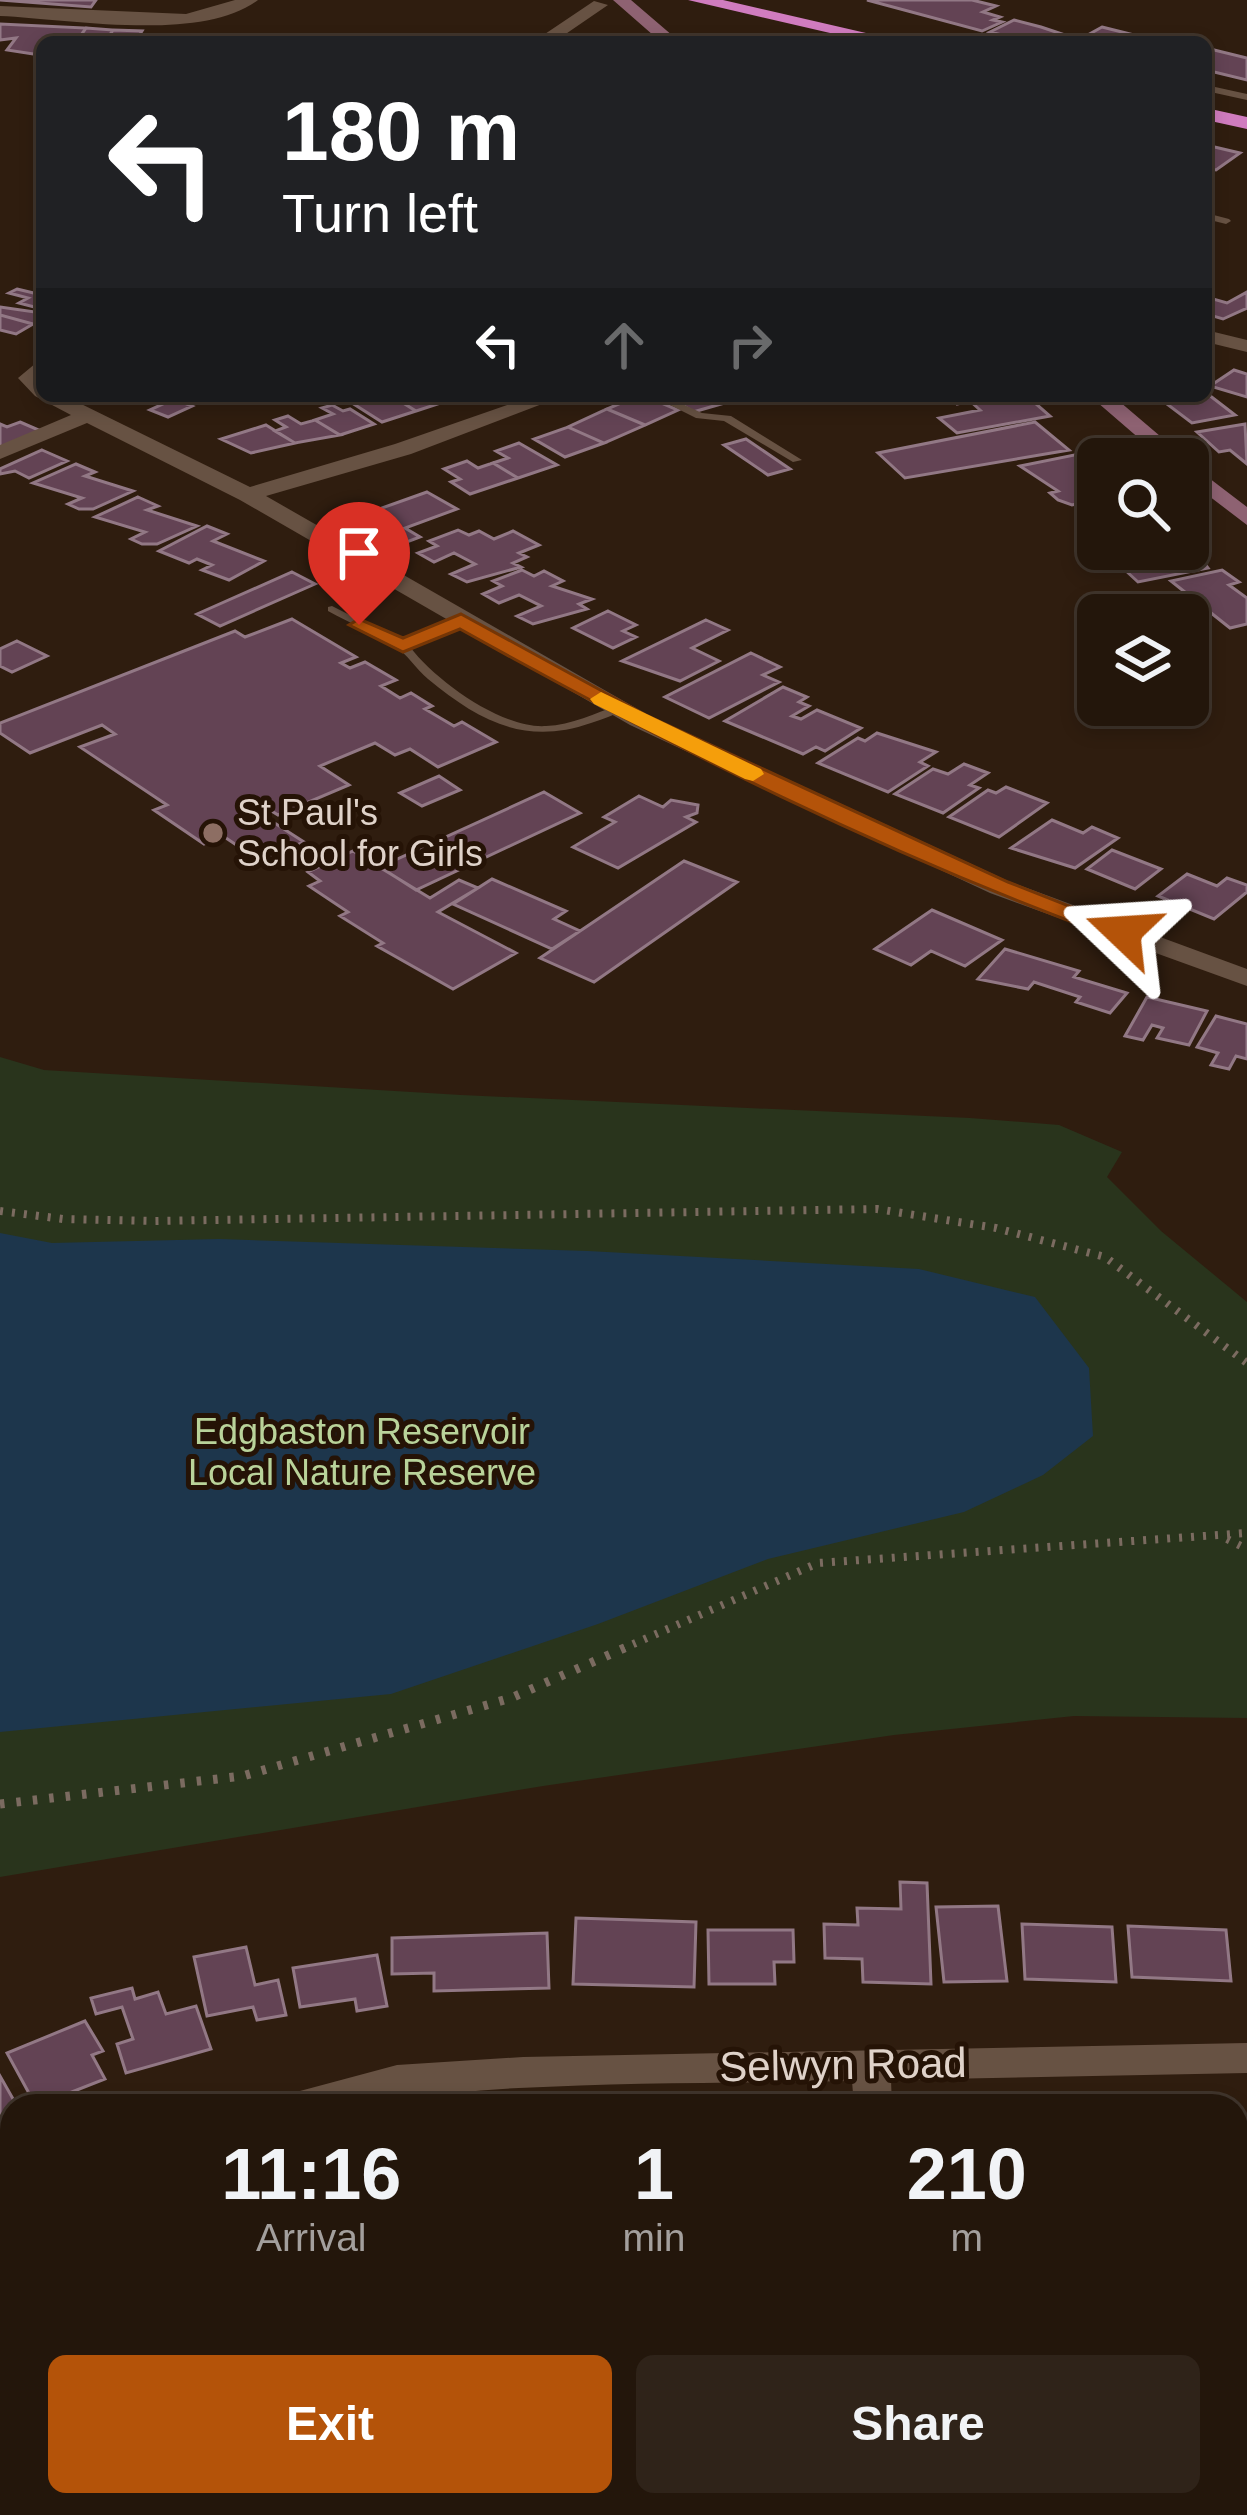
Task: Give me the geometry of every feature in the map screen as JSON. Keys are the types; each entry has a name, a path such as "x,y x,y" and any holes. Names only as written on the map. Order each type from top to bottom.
{"highway":[{"path":"698,0 870,36"},
{"path":"735,0 797,19"},
{"path":"1212,115 1247,123"}],"main road":[{"path":"621,0 664,36"},
{"path":"1107,402 1151,438"},
{"path":"1209,486 1247,518"}],"street":[{"path":"0,11 158,19 212,15 250,0"},
{"path":"551,36 599,5"},
{"path":"1212,337 1247,346"},
{"path":"62,402 248,495 619,709 999,887 1247,978"},
{"path":"248,495 403,449 537,402"},
{"path":"0,453 89,416"},
{"name":"Selwyn Road","path":"344,2094 398,2080 870,2062 1247,2058"},
{"path":"870,2062 872,2094"}],"lane":[{"path":"1212,89 1247,97"},
{"path":"1212,218 1226,221"},
{"path":"670,402 700,416 727,418 797,460"},
{"path":"332,609 403,646 415,666 438,685 529,731 566,729 619,709"},
{"path":"403,646 461,620"}],"path":[{"path":"0,1211 63,1219 154,1221 877,1209 996,1228 1106,1257 1247,1363"},
{"path":"0,1804 244,1776 512,1698 818,1563 1247,1533"},
{"path":"1224,1538 1247,1549"}],"green space":[{"name":"Edgbaston Reservoir Local Nature Reserve","path":"0,1057 44,1070 1059,1125 1122,1152 1107,1177 1161,1231 1247,1302 1247,1718 1074,1716 894,1735 543,1786 0,1877"}],"water":[{"path":"0,1233 52,1243 219,1239 588,1251 919,1269 1035,1297 1089,1368 1093,1436 1043,1475 964,1512 768,1559 598,1624 391,1694 0,1732"}],"building":[{"path":"0,0 96,0 91,7"},
{"path":"867,0 972,0 996,6 983,12 1002,22 982,31"},
{"path":"1014,20 1059,33 1006,36 990,32"},
{"path":"0,24 86,28 80,36 36,36 36,54 7,50 16,38 0,40"},
{"path":"1102,27 1138,36 1086,36"},
{"path":"86,28 113,30 109,36 80,36"},
{"path":"113,30 142,31 139,36 109,36"},
{"path":"1212,49 1247,58 1247,80 1212,71"},
{"path":"1212,146 1240,153 1212,169"},
{"path":"17,289 36,294 36,307 19,303 28,298 9,293"},
{"path":"1247,292 1247,308 1223,319 1212,316 1212,299 1227,303"},
{"path":"0,307 36,312 36,322 33,324 0,315"},
{"path":"0,315 33,324 16,334 0,330"},
{"path":"1234,370 1247,374 1247,397 1212,387"},
{"path":"1212,397 1235,415 1192,423 1167,404 1212,402"},
{"path":"167,402 192,406 168,417 150,410"},
{"path":"350,402 402,402 416,411 382,422"},
{"path":"402,402 444,402 416,411"},
{"path":"623,402 659,402 678,410 645,425 607,409"},
{"path":"678,402 728,402 693,412"},
{"path":"971,402 1034,402 1050,416 957,433 939,418 980,410"},
{"path":"322,408 350,409 374,424 340,435 315,420 333,414"},
{"path":"607,409 645,425 604,443 568,427"},
{"path":"288,416 301,424 315,420 340,435 295,443 275,431 286,427 275,420"},
{"path":"20,422 41,431 0,449 0,424 7,427"},
{"path":"1035,422 1069,450 905,478 878,453"},
{"path":"1245,424 1247,464 1230,450 1219,452 1209,438 1197,432"},
{"path":"266,425 295,443 251,453 221,439"},
{"path":"568,427 604,443 565,457 534,439"},
{"path":"746,439 790,469 768,475 724,445"},
{"path":"519,443 557,465 518,478 493,463 508,458 496,451"},
{"path":"42,450 67,461 29,478 15,471 0,474 0,469"},
{"path":"1077,454 1077,504 1058,500 1050,493 1058,491 1020,466"},
{"path":"467,461 478,468 493,463 518,478 470,494 451,482 460,479 444,469"},
{"path":"76,464 95,472 85,476 133,491 93,509 79,509 68,504 82,498 33,483"},
{"path":"427,492 457,509 405,528 420,537 396,546 351,519"},
{"path":"138,497 158,506 147,510 197,526 157,544 142,544 131,539 145,532 95,517"},
{"path":"207,526 227,534 213,541 264,561 229,580 202,570 212,565 197,559 189,563 159,551"},
{"path":"458,530 469,535 479,531 494,539 513,531 539,545 519,553 527,557 513,563 521,567 467,582 451,574 475,564 454,553 434,562 418,553 437,546 429,541"},
{"path":"522,570 534,576 544,571 563,581 552,586 592,599 579,604 587,609 533,624 517,616 541,606 519,595 499,603 483,594 502,586 493,581"},
{"path":"1125,570 1198,570 1138,582"},
{"path":"1222,570 1239,582 1229,585 1247,598 1247,624 1230,628 1209,611 1209,594 1187,594 1171,581"},
{"path":"292,572 315,584 220,626 197,614"},
{"path":"608,611 636,625 623,631 636,637 613,648 573,628"},
{"path":"292,619 356,657 341,663 350,668 365,662 396,680 381,686 400,698 411,693 432,706 425,709 454,726 462,722 496,742 438,767 410,749 395,755 375,743 320,766 349,785 278,815 254,800 245,804 304,842 260,861 223,836 204,844 154,810 167,805 80,747 115,734 102,725 30,753 0,733 0,723 235,631 245,637"},
{"path":"706,620 728,630 692,648 719,661 680,681 622,661"},
{"path":"17,641 47,656 12,672 0,666 0,649"},
{"path":"751,653 780,667 763,675 779,682 709,718 665,697"},
{"path":"783,687 807,697 799,702 809,706 792,716 801,719 817,710 861,728 825,751 816,747 803,754 725,721"},
{"path":"877,733 936,752 920,762 928,766 888,792 818,763 858,738 865,741"},
{"path":"964,764 988,773 970,785 979,788 943,813 895,794 933,769 948,774"},
{"path":"439,776 460,790 422,806 400,793"},
{"path":"1006,787 1047,803 999,837 949,817 988,790 996,793"},
{"path":"544,792 580,813 416,890 380,867"},
{"path":"639,796 663,807 671,800 698,805 697,813 686,817 696,822 618,868 573,847 615,822 604,817"},
{"path":"1052,820 1083,833 1092,827 1118,838 1075,868 1011,848"},
{"path":"1112,850 1161,869 1135,889 1087,869"},
{"path":"353,851 430,898 459,880 478,888 438,912 516,953 453,989 377,946 383,943 340,916 348,912 309,886 320,881 308,872"},
{"path":"684,861 737,882 594,982 540,958"},
{"path":"1187,874 1217,886 1227,878 1247,885 1247,892 1214,919 1158,896"},
{"path":"492,879 566,911 554,919 580,931 552,949 453,904"},
{"path":"932,910 1002,940 965,966 931,951 911,965 875,949"},
{"path":"1005,949 1079,971 1074,977 1127,993 1110,1013 1034,982 1028,989 978,979"},
{"path":"1147,997 1207,1011 1189,1045 1157,1038 1163,1028 1152,1025 1143,1040 1125,1036"},
{"path":"1216,1016 1247,1024 1247,1059 1236,1056 1229,1069 1211,1065 1218,1053 1197,1047"},
{"path":"900,1882 927,1883 931,1984 863,1982 862,1959 825,1958 824,1924 858,1925 857,1908 901,1909"},
{"path":"998,1906 1007,1981 944,1982 936,1907"},
{"path":"576,1918 696,1922 694,1987 573,1984"},
{"path":"1022,1924 1112,1927 1116,1982 1025,1979"},
{"path":"1128,1926 1226,1930 1231,1981 1132,1977"},
{"path":"708,1930 793,1930 794,1962 774,1962 775,1984 709,1984"},
{"path":"547,1933 549,1988 434,1991 434,1973 392,1974 392,1938"},
{"path":"246,1947 255,1985 278,1980 286,2015 257,2020 253,2007 207,2016 194,1957"},
{"path":"377,1955 387,2006 357,2011 355,1999 300,2007 293,1968"},
{"path":"132,1988 135,1999 158,1992 166,2014 196,2006 211,2049 126,2073 117,2044 133,2039 122,2007 96,2014 91,1998"},
{"path":"85,2021 103,2051 92,2055 105,2079 67,2094 29,2094 7,2053"},
{"path":"0,2076 10,2094 0,2094"}],"slow traffic":[{"path":"601,699 753,774"}],"place":[{"name":"St Paul's School for Girls","path":"213,833"}],"route":[{"path":"359,625 403,646 461,620 638,720 850,820 999,887 1123,932"}]}
